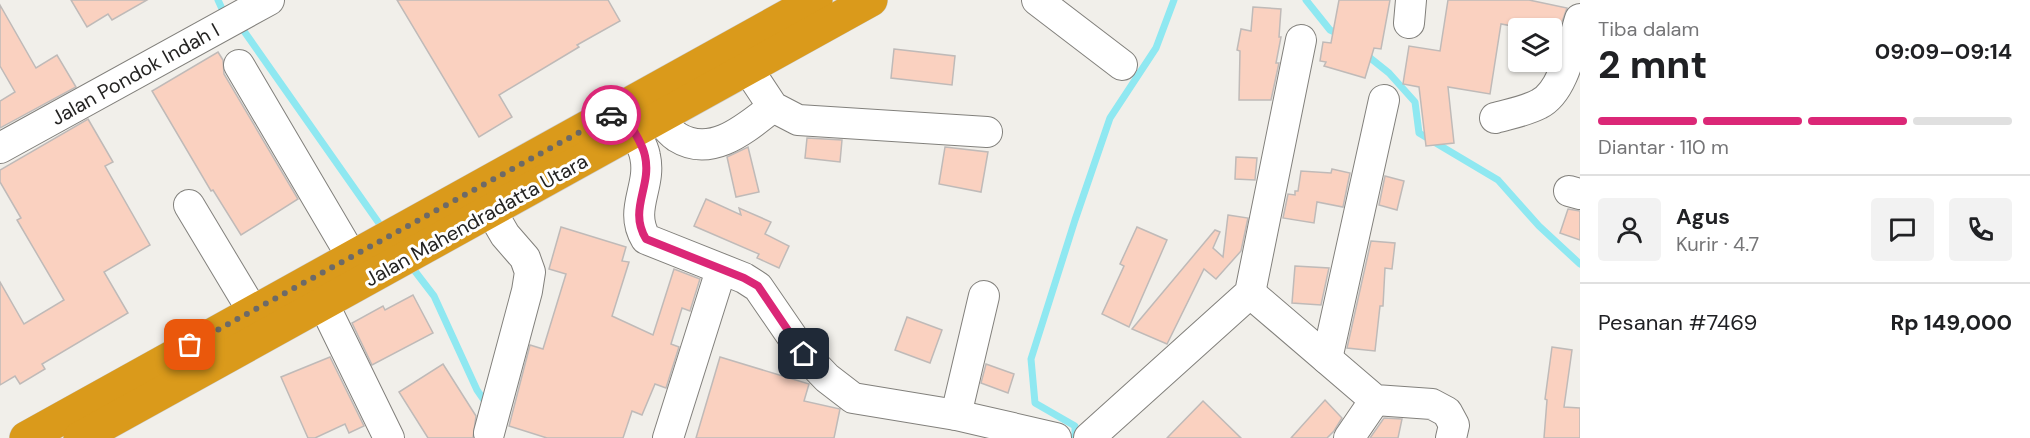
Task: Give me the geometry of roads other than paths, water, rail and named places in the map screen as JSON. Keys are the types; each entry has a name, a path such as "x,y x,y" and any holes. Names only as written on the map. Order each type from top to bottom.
{"highway":[{"name":"Jalan Mahendradatta Utara","path":"741,58 816,0"},
{"name":"Jalan Mahendradatta Utara","path":"26,438 352,256 640,114 741,58 871,0"},
{"name":"Jalan Mahendradatta Utara","path":"80,438 490,210 640,114"}],"street":[{"name":"Jalan Pondok Indah I","path":"0,148 269,0"},
{"path":"1036,0 1122,65"},
{"path":"1495,118 1538,105 1550,98 1558,86 1580,19"},
{"path":"1089,438 1250,293 1302,40"},
{"path":"741,58 773,107 798,120 987,132"},
{"path":"238,65 352,256"},
{"path":"1327,359 1384,100"},
{"path":"640,114 677,137 710,144 726,139 744,129 773,107"},
{"path":"640,114 646,171 638,217 639,228 646,239 744,278 758,286 804,354 827,378 853,398 956,415 1008,433 1056,438"},
{"path":"189,205 252,310"},
{"path":"489,433 530,272 525,258 505,235 490,210"},
{"path":"668,438 721,270"},
{"path":"1250,293 1375,400 1431,404 1447,412 1454,425 1451,438"},
{"path":"956,415 984,296"},
{"path":"323,303 389,438"},
{"path":"1349,438 1375,400"}],"waterway":[{"path":"218,0 223,11 228,15"},
{"path":"1075,438 1075,426 1035,403 1031,359 1110,118 1156,48 1174,0"},
{"path":"1306,0 1330,30 1341,35"},
{"path":"239,24 383,229"},
{"path":"1364,53 1389,73 1415,102 1419,133 1498,180 1539,226 1580,264"},
{"path":"411,266 434,296 477,390 486,403"}]}
